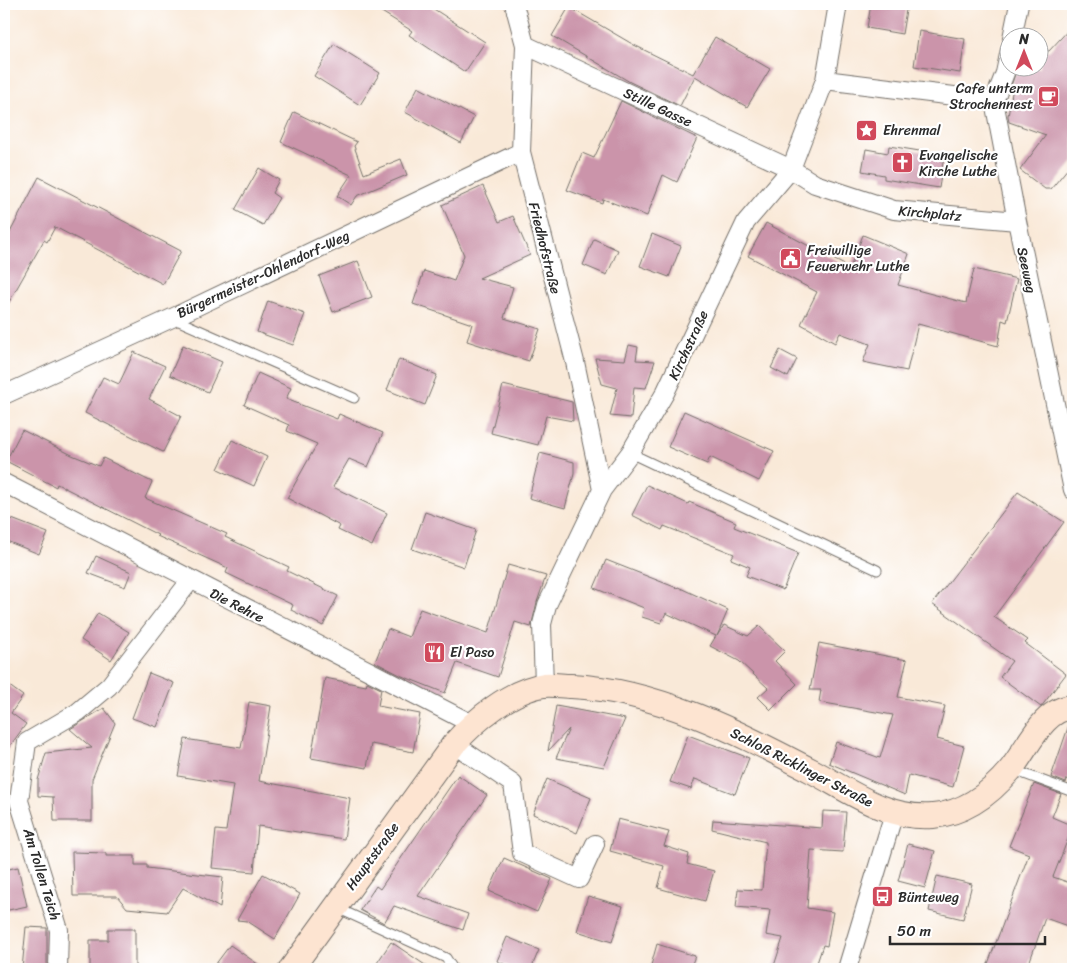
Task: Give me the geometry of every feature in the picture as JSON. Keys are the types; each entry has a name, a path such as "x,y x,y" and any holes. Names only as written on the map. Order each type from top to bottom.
{"street":[{"name":"Friedhofstraße","path":"514,4 525,45 521,152 575,362 602,490"},
{"name":"Kirchstraße","path":"544,685 542,624 547,605 602,490 630,453 665,393 746,222 791,170 825,80 838,4"},
{"path":"1014,28 1019,4"},
{"name":"Stille Gasse","path":"525,45 791,170"},
{"path":"825,80 994,101 1003,78"},
{"name":"Seeweg","path":"994,101 1073,490"},
{"name":"Bürgermeister-Ohlendorf-Weg","path":"4,395 172,318 521,152"},
{"name":"Kirchplatz","path":"791,170 815,184 894,210 1017,221"},
{"name":"Die Rehre","path":"4,483 190,581 472,724"},
{"name":"Am Tollen Teich","path":"58,969 59,930 19,801 27,742 78,712 110,686 190,581"},
{"name":"Schloß Ricklinger Straße","path":"472,724 507,699 544,685 592,687 649,700 741,734 894,813 932,816 962,810 989,792 1011,769 1048,718 1073,707"},
{"name":"Hauptstraße","path":"291,969 454,744 472,724"},
{"path":"454,744 513,784 522,853 578,879 594,844"},
{"path":"847,969 894,813"}],"lane":[{"path":"172,318 354,398"},
{"path":"630,453 876,570"},
{"path":"1011,769 1073,792"},
{"path":"335,907 446,958 453,969"}],"building":[{"path":"369,4 426,4 485,42 465,72 409,35 412,31"},
{"path":"871,4 907,4 902,34 867,28"},
{"path":"569,7 634,45 693,74 715,37 770,69 747,107 695,76 680,106 630,82 552,36"},
{"path":"1073,25 1073,162 1051,189 1045,189 1020,170 1046,135 1009,122 1008,116 1014,78 1050,78 1050,50"},
{"path":"919,31 965,39 960,73 914,66"},
{"path":"334,44 380,73 360,105 314,76"},
{"path":"418,87 474,117 461,143 405,112"},
{"path":"621,101 697,138 677,182 663,175 647,216 603,199 602,203 567,190 582,153 594,158"},
{"path":"294,112 357,142 354,146 364,174 401,159 407,175 357,196 351,205 337,196 351,175 281,142"},
{"name":"Evangelische Kirche Luthe","path":"889,146 944,155 939,188 884,179 884,175 862,171 866,149 888,153"},
{"path":"259,168 279,180 272,193 279,198 263,225 235,210"},
{"path":"39,177 181,251 163,284 55,227 47,242 44,240 4,311 4,244"},
{"path":"483,186 499,222 513,216 530,255 479,278 513,287 504,318 540,329 529,361 467,341 472,324 413,304 424,271 454,281 464,255 442,205"},
{"path":"766,223 850,268 863,235 909,254 898,285 966,303 974,269 1017,279 1007,322 1002,320 998,346 918,324 907,371 863,362 870,344 840,333 835,343 801,324 817,292 748,256"},
{"path":"652,234 681,246 669,277 640,266"},
{"path":"594,239 618,250 607,275 583,265"},
{"path":"358,261 372,297 333,312 319,276"},
{"path":"268,301 305,314 293,345 257,332"},
{"path":"183,345 222,362 208,392 170,375"},
{"path":"629,345 638,347 636,360 655,361 646,388 634,387 631,418 610,416 617,388 602,384 595,358 625,360"},
{"path":"780,350 797,359 788,377 771,368"},
{"path":"134,352 165,366 149,399 181,416 163,452 85,413 103,377 119,384"},
{"path":"399,359 437,375 425,405 387,390"},
{"path":"258,373 291,388 286,399 337,419 339,414 383,433 368,467 349,459 333,487 387,513 372,546 338,530 340,526 287,498 317,444 287,431 289,425 244,405"},
{"path":"503,385 572,402 573,421 546,416 538,445 491,433"},
{"path":"684,411 774,451 759,481 710,457 707,464 668,447"},
{"path":"22,430 99,466 103,458 152,482 145,498 227,534 225,537 289,567 287,571 338,596 323,626 291,610 293,605 226,573 228,568 157,536 57,484 56,487 6,461"},
{"path":"232,440 267,457 254,486 218,469"},
{"path":"540,453 574,462 574,474 565,508 529,498"},
{"path":"647,485 688,504 689,502 736,522 734,527 798,553 783,590 746,576 750,567 731,559 734,554 664,526 662,530 632,515"},
{"path":"1018,492 1064,522 994,617 1028,640 1025,643 1066,674 1041,707 1000,677 1012,661 932,604"},
{"path":"425,512 476,530 464,567 412,549"},
{"path":"4,516 48,533 39,554 4,540"},
{"path":"96,556 131,572 125,587 88,573"},
{"path":"606,560 678,587 728,610 717,636 724,625 748,636 759,626 785,651 775,661 797,684 771,710 758,697 768,688 739,661 710,646 716,636 666,613 661,623 642,617 644,608 594,588"},
{"path":"508,565 546,576 531,627 515,622 498,677 457,663 445,693 402,676 375,662 388,629 409,637 420,609 488,633"},
{"path":"98,613 129,632 111,660 81,640"},
{"path":"819,643 907,660 898,697 945,706 937,739 964,746 953,787 909,775 905,795 829,763 836,742 880,758 893,715 819,702 821,690 810,690"},
{"path":"149,673 174,683 157,727 132,718"},
{"path":"325,678 366,686 367,682 381,689 378,706 420,714 413,752 371,744 367,768 311,758"},
{"path":"4,682 23,696 11,713 26,724 4,754"},
{"path":"249,702 271,706 259,781 350,798 344,839 258,826 254,872 212,868 216,830 226,831 233,785 178,776 185,739 241,748"},
{"path":"556,706 625,719 604,767 556,758 569,729 548,751"},
{"path":"104,708 115,723 92,779 92,821 54,821 53,797 38,796 38,780 46,753 92,748 70,729"},
{"path":"1073,721 1073,781 1067,779 1066,783 1051,777 1070,722"},
{"path":"688,735 749,758 735,794 695,779 691,789 670,782"},
{"path":"458,775 487,795 418,896 468,914 463,930 394,906 384,923 360,910 376,886 380,889"},
{"path":"547,779 591,798 577,833 533,814"},
{"path":"1034,784 1061,794 1052,817 1073,826 1053,877 1073,884 1073,928 1045,918 1027,969 986,969 1029,854 1009,846"},
{"path":"823,811 846,812 843,852 811,850 807,908 833,912 827,946 823,945 815,969 773,969 783,938 766,935 770,910 736,907 738,889 762,890 766,842 712,829 713,820 822,828"},
{"path":"618,819 669,832 664,846 689,854 687,864 714,871 705,901 658,888 664,866 610,851"},
{"path":"908,844 935,851 925,888 898,881"},
{"path":"72,852 106,853 106,856 135,856 135,865 147,865 147,868 223,877 220,908 183,888 167,912 127,908 117,896 73,896"},
{"path":"504,858 552,879 537,912 489,891"},
{"path":"18,867 27,906 4,911 4,870"},
{"path":"263,874 300,894 275,939 247,921 237,920"},
{"path":"937,876 972,884 963,919 929,911"},
{"path":"588,896 623,906 612,942 577,931"},
{"path":"26,927 47,928 47,969 22,969"},
{"path":"108,929 135,929 135,969 90,969 90,940 108,940"},
{"path":"507,937 539,950 531,969 515,969 497,961"},
{"path":"391,942 431,969 373,969"},
{"path":"657,944 695,956 690,969 650,969"},
{"path":"230,945 265,969 212,969"}],"place":[{"name":"Cafe unterm Strochennest","path":"1049,96"},
{"name":"Ehrenmal","path":"867,130"},
{"name":"Evangelische Kirche Luthe","path":"903,163"},
{"name":"Freiwillige Feuerwehr Luthe","path":"791,258"},
{"name":"El Paso","path":"434,652"},
{"name":"Bünteweg","path":"882,897"}]}
